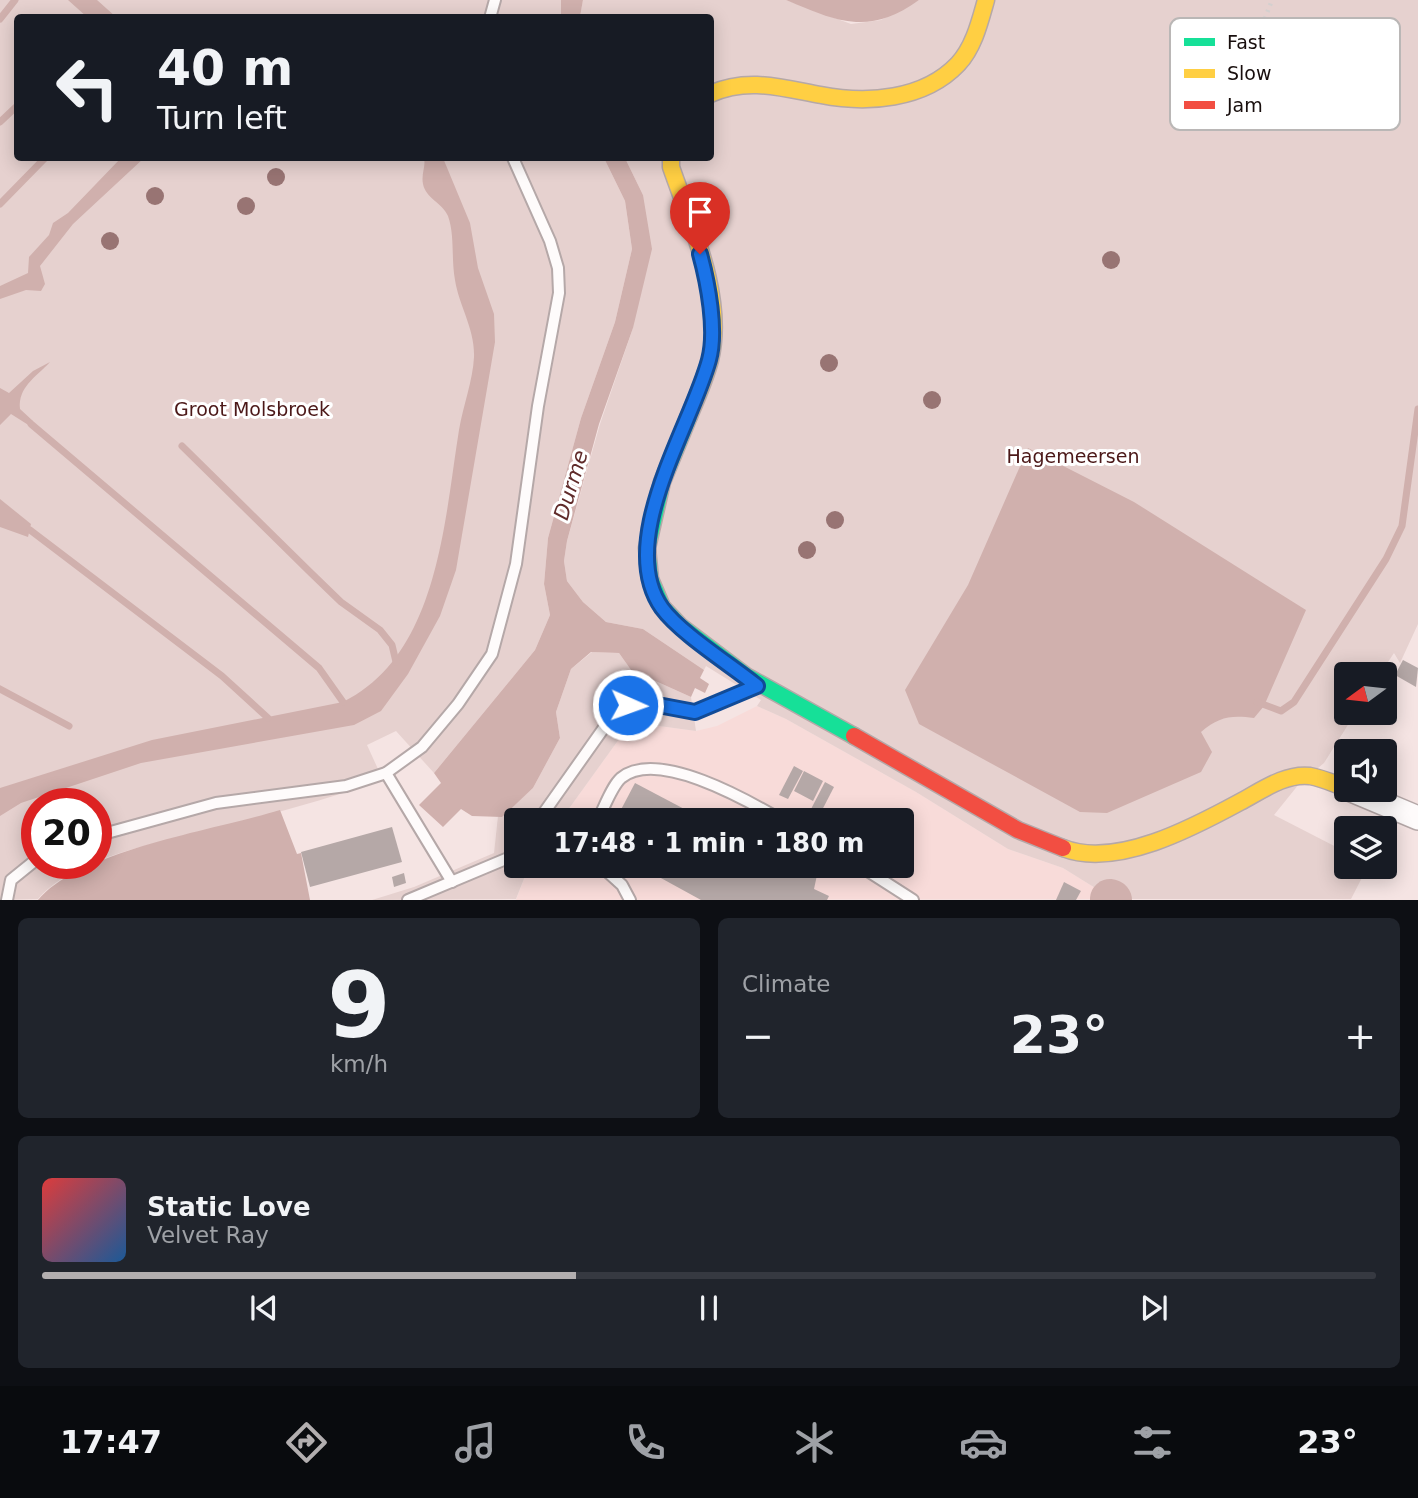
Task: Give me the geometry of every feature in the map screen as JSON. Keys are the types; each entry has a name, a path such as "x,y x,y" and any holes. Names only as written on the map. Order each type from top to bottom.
{"street":[{"path":"714,92 748,82 837,98 878,100 917,90 945,76 960,62 981,19 986,0"},
{"path":"671,161 705,271 711,311 710,357 657,497 649,539 652,588 663,609 672,618 757,686 795,702 1018,830 1070,851 1095,854 1119,852 1180,832 1281,780 1309,776 1334,784"},
{"path":"1379,802 1418,818"}],"lane":[{"path":"112,832 216,803 346,786 387,773 422,747 458,704 492,654 516,565 538,406 559,293 558,268 550,241 514,161"},
{"path":"547,808 608,722 628,705 642,702 695,712 757,686"},
{"path":"604,808 621,778 641,769 680,771 756,808"},
{"path":"387,773 452,882"},
{"path":"408,900 504,860"},
{"path":"7,900 11,880 21,872"},
{"path":"614,878 630,900"},
{"path":"879,878 913,900"}],"path":[{"path":"1265,18 1272,0"}],"shaded area":[{"path":"757,706 786,719 916,792 1008,849 1063,868 1113,899 516,900 524,878 914,878 914,808 569,808 622,735 637,723 696,731 717,726"}],"green space":[{"name":"Groot Molsbroek","path":"0,0 561,0 561,14 14,14 14,161 605,161 625,201 632,249 615,322 581,418 548,538 544,584 550,615 535,650 434,773 396,731 367,745 383,780 288,810 112,856 112,788 21,788 21,879 62,879 38,899 0,900"},
{"name":"Hagemeersen","path":"583,0 786,0 851,24 881,20 919,0 1418,0 1418,624 1400,663 1394,653 1388,662 1334,662 1334,725 1348,725 1339,739 1334,739 1334,747 1324,763 1299,784 1274,815 1334,846 1334,879 1361,879 1351,899 1113,899 1063,868 1008,849 916,792 786,719 757,706 761,700 706,666 704,670 643,629 606,622 583,602 567,581 564,561 567,541 600,424 633,328 643,195 626,161 714,161 714,14 581,14"},
{"path":"592,652 619,653 631,670 691,697 696,731 637,723 622,735 569,808 511,808 533,788 560,738 556,712 571,669"},
{"path":"504,814 504,878 524,878 516,899 372,900 414,887 494,853 498,816"}],"water":[{"path":"68,0 97,0 113,14 84,14"},
{"path":"561,0 583,0 581,14 561,14"},
{"path":"786,0 919,0 884,18 853,22"},
{"path":"118,161 141,161 73,224 40,266 45,284 41,291 26,290 0,299 0,286 28,273 29,257 49,235 53,223 68,213"},
{"path":"424,161 444,161 470,223 478,268 494,314 495,342 456,570 440,616 408,674 381,711 354,725 141,763 66,788 21,788 21,803 0,816 0,788 152,740 343,702 375,681 399,653 417,620 441,545 459,430 474,357 472,337 455,280 448,216 425,189"},
{"name":"Durme","path":"605,161 626,161 643,195 652,249 633,328 599,424 567,541 564,561 567,581 583,602 606,622 643,629 704,670 700,678 709,684 705,693 695,688 691,697 631,670 619,653 591,652 571,669 556,712 560,738 533,788 512,808 504,808 502,817 472,816 461,809 443,827 419,805 441,783 434,773 535,650 550,615 544,584 548,538 581,418 615,322 632,249 625,201"},
{"path":"50,362 29,383 20,401 20,409 33,421 30,426 11,414 0,425 0,388 9,393 33,371"},
{"path":"1028,448 1134,502 1306,610 1264,706 1254,718 1231,717 1214,723 1201,732 1212,752 1201,772 1107,813 1080,812 919,724 905,690 968,585"},
{"path":"0,499 31,524 28,537 0,527"},
{"path":"280,810 297,854 301,853 310,900 38,900 65,879 112,879 112,857"}],"building":[{"path":"1403,660 1418,668 1416,687 1397,676"},
{"path":"794,766 803,771 788,799 779,795"},
{"path":"804,771 823,781 813,801 794,791"},
{"path":"825,782 834,787 823,808 812,808"},
{"path":"635,783 682,808 622,808"},
{"path":"392,827 402,862 310,887 301,852"},
{"path":"404,873 406,883 394,887 392,877"},
{"path":"661,878 816,878 814,889 829,896 827,900 701,900"},
{"path":"1064,882 1081,891 1076,900 1056,900"}],"waterway":[{"path":"0,19 15,0"},
{"path":"0,122 14,109"},
{"path":"0,204 42,161"},
{"path":"1257,702 1281,711 1294,702 1386,559 1402,526 1418,409"},
{"path":"31,424 319,668 343,702"},
{"path":"182,446 341,602 380,630 392,645 396,662"},
{"path":"30,530 222,676 268,718"},
{"path":"0,689 69,726"}],"traffic: fast":[{"path":"689,416 662,482 647,548 650,579 662,607 680,626 746,676 854,736"}],"traffic: slow":[{"path":"714,93 752,85 857,99 876,99 912,92 944,76 964,57 976,34 986,0"},
{"path":"671,161 704,262 713,311 710,360 689,416"},
{"path":"1063,848 1084,853 1130,849 1178,833 1291,777 1310,776 1334,784"}],"traffic: jam":[{"path":"854,736 1018,830 1063,848"}],"route":[{"path":"628,705 642,702 695,712 711,708 757,686 663,609 652,588 648,563 649,539 657,497 710,357 711,311 700,254"}]}
